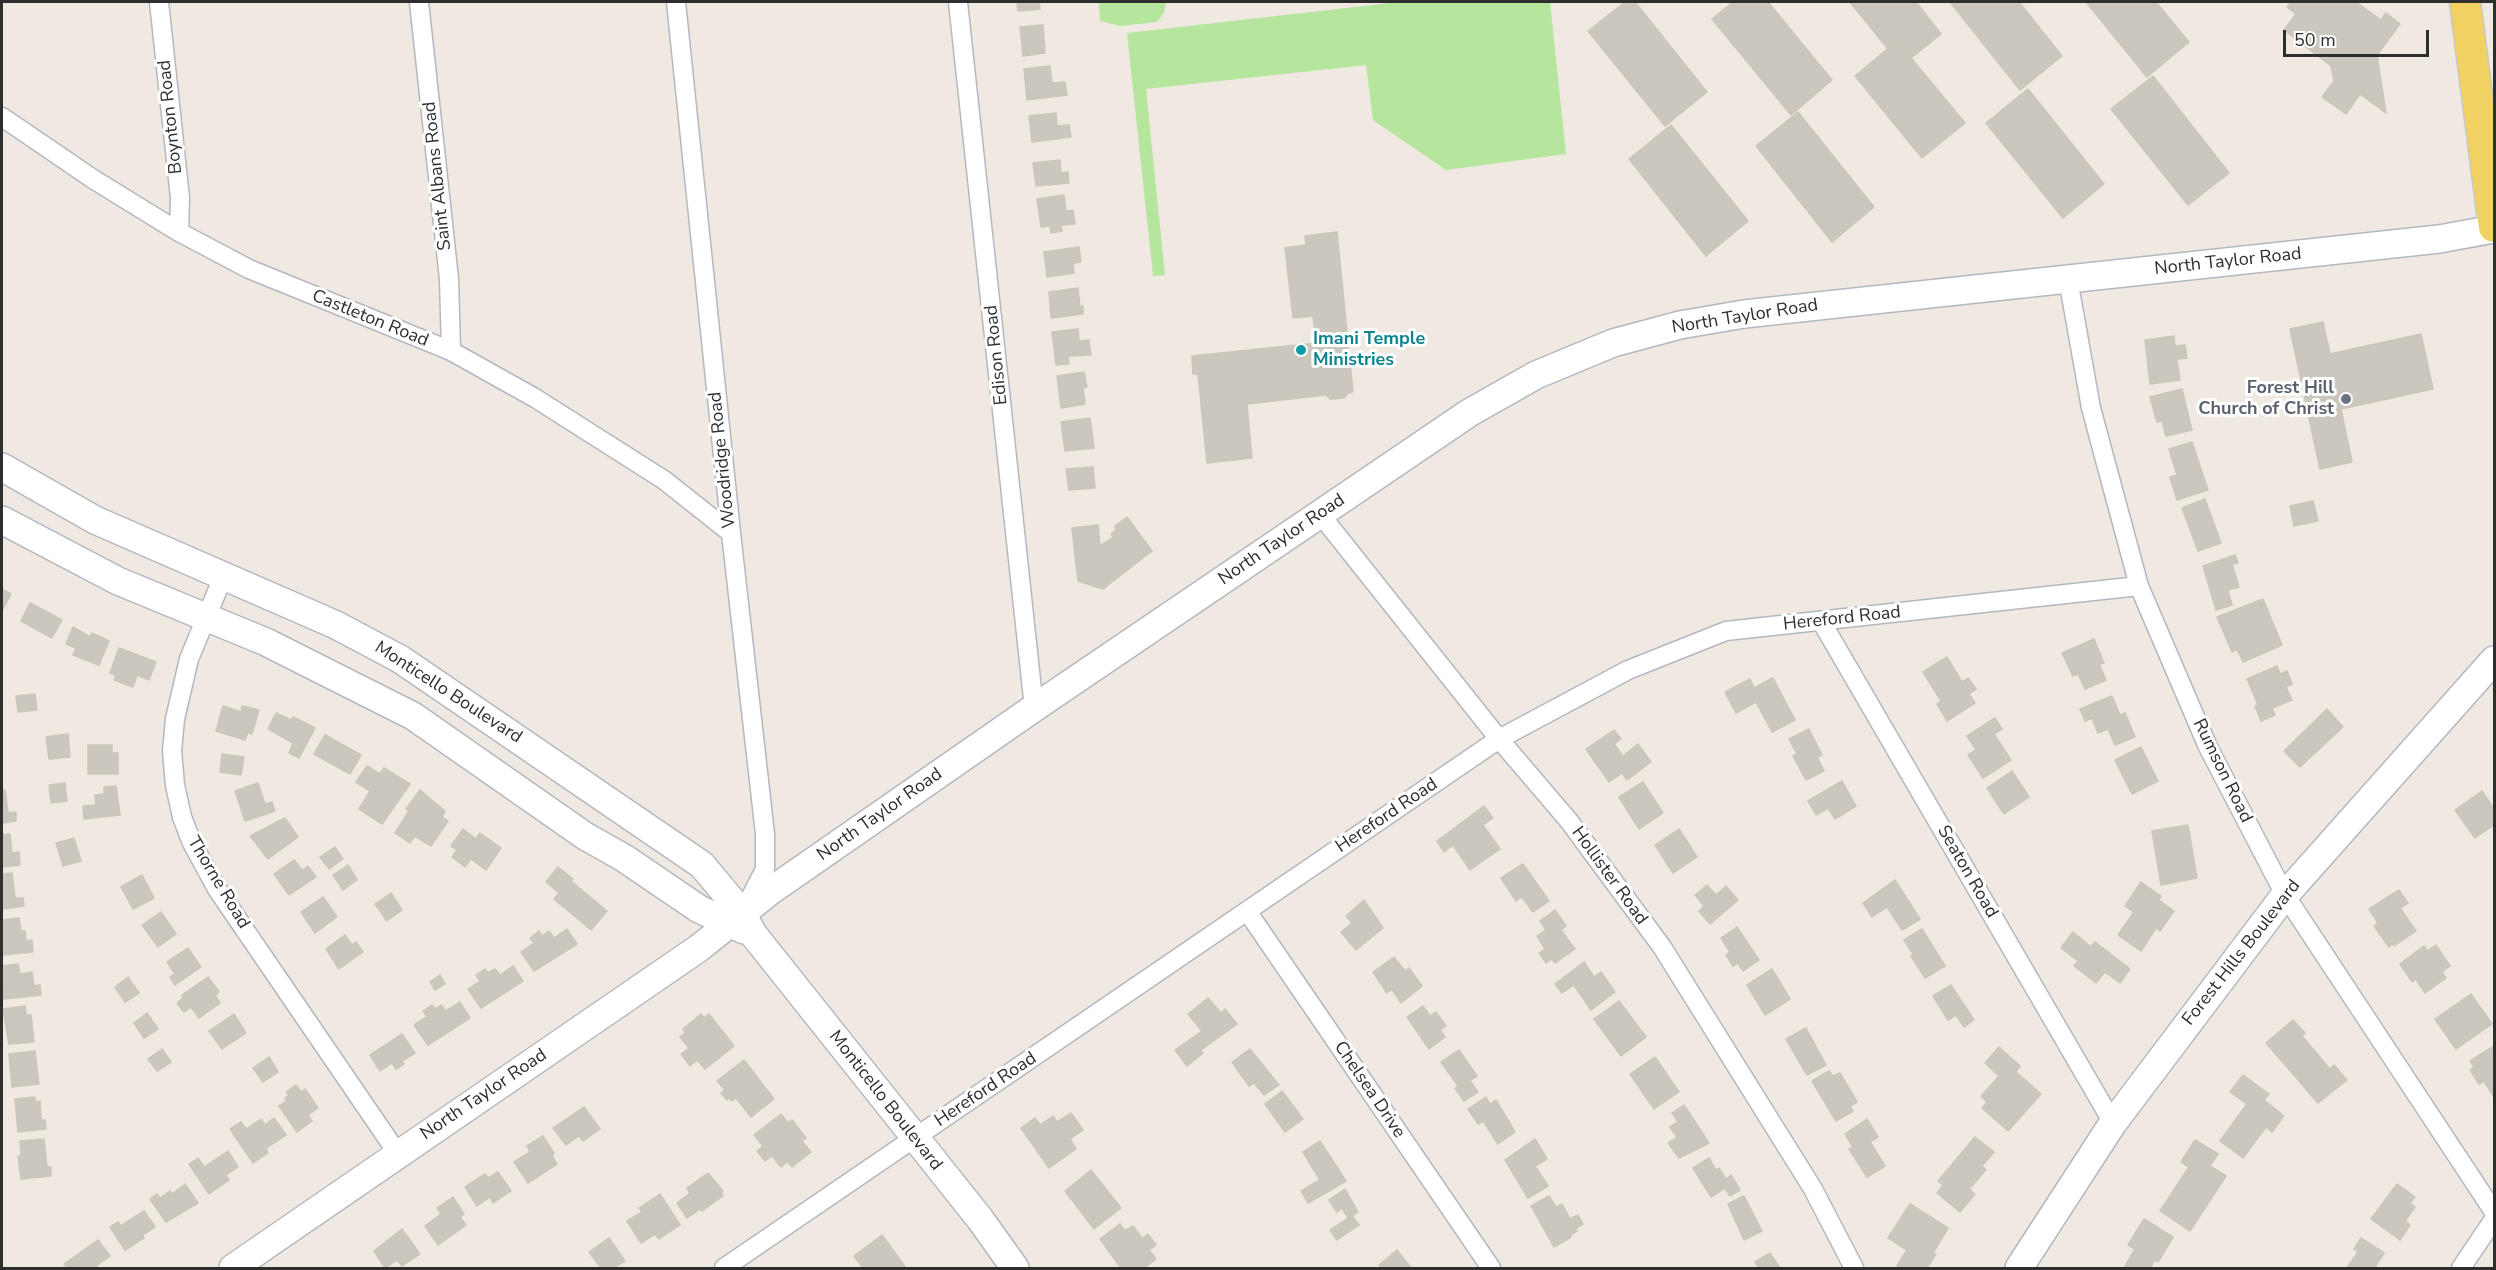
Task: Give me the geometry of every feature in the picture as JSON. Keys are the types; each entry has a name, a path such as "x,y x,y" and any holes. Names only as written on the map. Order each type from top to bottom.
{"main road":[{"path":"2465,2 2494,228"}],"street":[{"name":"Boynton Road","path":"159,2 180,198 179,232"},
{"name":"Saint Albans Road","path":"419,2 449,279 451,351"},
{"name":"Woodridge Road","path":"676,2 765,834 765,869 741,924"},
{"name":"Edison Road","path":"958,2 1034,708"},
{"name":"Castleton Road","path":"2,117 93,179 179,232 249,269 451,351 535,398 664,480 731,533"},
{"name":"North Taylor Road","path":"233,1269 699,948 741,924 769,892 1034,708 1469,413 1536,375 1613,343 1680,325 1744,314 2439,239 2494,228"},
{"name":"Rumson Road","path":"2068,279 2091,408 2139,585 2208,747 2285,895 2494,1212"},
{"name":"Monticello Boulevard","path":"2,467 95,520 336,626 400,658 702,865 741,924 980,1219 1015,1269"},
{"name":"Hollister Road","path":"1320,514 1499,739 1569,821 1662,947 1813,1189 1854,1269"},
{"name":"Monticello Boulevard","path":"2,520 118,580 266,642 413,716 585,836 624,858 699,909 741,924"},
{"name":"Thorne Road","path":"223,577 205,618 181,688 174,729 172,751 175,785 185,826 217,889 398,1154"},
{"name":"Hereford Road","path":"724,1269 1499,739 1628,670 1726,631 2139,585"},
{"name":"Seaton Road","path":"1821,621 2113,1123"},
{"name":"Forest Hills Boulevard","path":"2019,1269 2113,1123 2285,895 2494,660"},
{"name":"Chelsea Drive","path":"1247,911 1491,1269"},
{"path":"2461,1269 2494,1219"}],"green space":[{"path":"1099,2 1166,2 1164,13 1157,22 1120,26 1100,21"},
{"path":"1399,2 1550,2 1566,154 1446,170 1373,120 1366,65 1146,89 1165,275 1153,276 1127,33"}],"building":[{"path":"1017,2 1039,2 1040,9 1018,11"},
{"path":"1625,2 1635,2 1707,92 1665,126 1588,31"},
{"path":"1733,2 1768,2 1832,80 1791,115 1712,19"},
{"path":"1850,2 1916,2 1941,34 1911,58 1897,41 1888,49"},
{"path":"1950,2 2019,2 2062,56 2020,90"},
{"path":"2086,2 2156,2 2189,42 2147,77"},
{"path":"2291,2 2356,2 2381,20 2386,13 2400,24 2377,55 2386,113 2360,94 2346,114 2322,97 2334,81 2331,66 2284,30 2296,14 2287,7"},
{"path":"1043,25 1045,53 1023,56 1020,27"},
{"path":"1897,41 1965,123 1922,158 1855,76"},
{"path":"1050,66 1052,83 1065,82 1067,95 1027,100 1024,69"},
{"path":"2153,76 2229,173 2188,205 2111,109"},
{"path":"2028,89 2104,184 2063,218 1986,123"},
{"path":"1798,112 1874,207 1832,242 1756,146"},
{"path":"1056,113 1057,126 1069,125 1071,137 1032,142 1029,116"},
{"path":"1671,125 1748,221 1706,256 1629,159"},
{"path":"1060,160 1061,173 1068,172 1069,183 1036,186 1033,163"},
{"path":"1064,195 1066,211 1073,210 1075,224 1061,225 1062,231 1051,233 1050,226 1041,227 1037,199"},
{"name":"Imani Temple Ministries","path":"1337,232 1353,392 1348,393 1344,398 1330,399 1326,395 1247,404 1252,458 1207,463 1198,374 1193,374 1192,356 1316,343 1313,316 1293,318 1285,248 1306,245 1305,236"},
{"path":"1079,247 1081,262 1073,263 1074,273 1047,277 1044,252"},
{"path":"1078,288 1083,314 1051,318 1049,292"},
{"name":"Forest Hill Church of Christ","path":"2323,322 2330,354 2421,334 2433,389 2341,409 2352,462 2320,469 2290,329"},
{"path":"1078,329 1079,341 1089,340 1091,355 1068,356 1069,364 1056,365 1052,332"},
{"path":"2174,336 2175,346 2185,345 2187,358 2177,359 2180,380 2150,384 2145,340"},
{"path":"1084,372 1087,387 1083,388 1085,404 1061,408 1057,376"},
{"path":"2182,389 2192,430 2166,436 2162,421 2157,422 2150,397"},
{"path":"1090,418 1094,448 1065,451 1061,422"},
{"path":"2192,442 2208,490 2177,500 2170,477 2177,475 2169,449"},
{"path":"1093,467 1095,488 1069,490 1066,469"},
{"path":"2205,499 2221,543 2198,551 2182,508"},
{"path":"2313,501 2318,521 2294,526 2290,506"},
{"path":"1127,517 1152,551 1103,589 1078,581 1072,528 1098,525 1100,546 1113,537 1111,534 1116,530 1115,526"},
{"path":"2235,555 2238,563 2232,564 2239,587 2228,590 2232,605 2216,610 2203,566"},
{"path":"2,589 11,594 2,611"},
{"path":"2263,599 2282,645 2243,662 2237,649 2232,652 2217,617"},
{"path":"30,603 62,620 52,638 21,621"},
{"path":"73,627 90,637 92,633 109,641 99,665 73,655 76,648 66,644"},
{"path":"2094,639 2104,663 2099,664 2106,680 2085,689 2078,674 2073,676 2062,653"},
{"path":"119,648 156,662 149,680 137,675 133,687 114,680 116,675 110,673"},
{"path":"1947,657 1962,682 1968,678 1976,689 1969,694 1975,703 1947,721 1937,704 1941,701 1923,672"},
{"path":"2277,666 2280,674 2287,671 2292,684 2286,687 2292,700 2272,708 2275,715 2261,721 2255,706 2258,705 2247,679"},
{"path":"1773,678 1795,720 1772,732 1756,702 1736,713 1725,692 1750,679 1754,688"},
{"path":"35,694 37,710 18,712 16,696"},
{"path":"2112,696 2120,715 2125,713 2135,737 2115,745 2108,729 2098,733 2092,718 2085,721 2080,709"},
{"path":"223,706 241,712 242,706 259,710 252,734 248,732 245,740 216,731"},
{"path":"2327,709 2343,727 2300,767 2284,751"},
{"path":"276,713 291,720 293,717 315,728 299,758 289,753 293,743 268,729"},
{"path":"1995,718 2002,729 1994,734 2011,760 1983,778 1968,755 1976,750 1967,736"},
{"path":"1809,729 1822,755 1817,757 1824,771 1806,780 1793,756 1797,754 1789,739"},
{"path":"1614,730 1621,739 1614,744 1623,756 1638,744 1651,762 1627,780 1622,773 1609,782 1586,749"},
{"path":"68,734 70,757 49,759 46,737"},
{"path":"325,735 361,755 350,774 314,754"},
{"path":"88,745 112,745 112,753 118,753 118,774 88,774"},
{"path":"2141,747 2158,781 2132,794 2115,760"},
{"path":"222,754 244,757 241,775 220,772"},
{"path":"367,766 380,774 384,768 410,784 382,824 359,809 370,791 356,782"},
{"path":"2012,771 2029,797 2004,814 1987,788"},
{"path":"1842,781 1856,806 1835,819 1828,808 1816,815 1808,801"},
{"path":"1643,782 1663,813 1639,829 1619,797"},
{"path":"65,783 67,801 51,803 49,785"},
{"path":"258,783 265,804 272,802 275,811 245,821 235,791"},
{"path":"116,786 120,815 84,819 83,806 96,805 95,795 104,794 104,787"},
{"path":"5,790 8,813 16,812 16,821 2,823 2,791"},
{"path":"420,790 445,811 442,817 448,821 431,846 415,836 410,843 395,833 409,811 406,809"},
{"path":"2482,791 2494,809 2494,825 2475,838 2455,810"},
{"path":"1484,806 1493,818 1483,825 1500,849 1470,870 1453,845 1444,852 1437,841"},
{"path":"285,818 298,837 268,859 250,836"},
{"path":"2188,825 2197,878 2161,885 2152,831"},
{"path":"463,829 476,839 480,833 501,848 486,870 471,859 465,867 452,857 457,850 451,846"},
{"path":"1679,829 1697,857 1673,873 1655,845"},
{"path":"10,834 12,853 19,852 20,865 2,867 2,835"},
{"path":"74,838 81,861 63,866 56,843"},
{"path":"335,847 343,859 329,869 320,857"},
{"path":"294,860 302,870 308,866 316,877 289,895 274,874"},
{"path":"1523,864 1549,901 1533,912 1522,897 1516,901 1501,878"},
{"path":"348,865 357,880 343,890 333,875"},
{"path":"558,867 607,911 591,930 554,899 559,893 546,882"},
{"path":"12,873 15,898 23,898 24,906 2,909 2,874"},
{"path":"142,875 154,898 133,909 121,887"},
{"path":"1895,880 1920,919 1902,930 1887,907 1872,917 1863,903"},
{"path":"2141,882 2161,896 2157,903 2159,900 2174,911 2160,931 2156,928 2141,951 2118,935 2134,912 2125,906"},
{"path":"1707,885 1716,895 1726,886 1738,900 1710,924 1699,911 1704,906 1695,895"},
{"path":"2399,890 2408,903 2400,908 2416,931 2389,947 2374,926 2378,923 2369,909"},
{"path":"391,893 402,910 387,921 375,904"},
{"path":"323,897 337,917 315,933 301,912"},
{"path":"1364,900 1383,928 1356,950 1341,932 1352,923 1346,916"},
{"path":"1555,910 1566,926 1561,930 1575,949 1555,963 1552,959 1546,963 1539,953 1545,949 1537,936 1546,930 1540,921"},
{"path":"161,912 176,934 158,947 142,925"},
{"path":"19,918 21,931 25,931 26,941 32,940 33,952 2,955 2,920"},
{"path":"1737,927 1759,960 1743,971 1738,963 1733,966 1726,955 1730,952 1721,938"},
{"path":"567,929 577,944 534,971 521,952 534,943 530,938 539,931 542,936 549,931 554,938"},
{"path":"1922,929 1945,966 1925,978 1904,940"},
{"path":"2073,932 2091,947 2095,942 2130,969 2120,983 2105,972 2096,983 2074,966 2078,961 2061,948"},
{"path":"345,935 352,945 356,942 363,952 339,969 326,949"},
{"path":"2436,945 2450,966 2442,972 2446,978 2425,993 2416,979 2412,982 2400,964 2424,946 2427,951"},
{"path":"188,948 201,967 175,985 170,977 175,974 167,962"},
{"path":"1394,957 1405,971 1409,968 1422,986 1401,1003 1392,989 1387,993 1373,972"},
{"path":"1584,962 1594,977 1601,972 1615,992 1591,1010 1574,985 1562,993 1555,984"},
{"path":"18,964 20,974 32,972 34,986 40,985 41,995 4,999 2,966"},
{"path":"513,966 523,981 481,1008 468,989 480,981 476,975 485,969 488,973 495,969 500,975"},
{"path":"1772,969 1790,999 1765,1015 1747,985"},
{"path":"440,975 445,984 435,990 430,982"},
{"path":"128,977 139,993 125,1002 115,987"},
{"path":"208,977 219,992 215,995 220,1003 199,1018 191,1007 184,1012 177,1003 183,998 182,995"},
{"path":"1951,985 1974,1020 1964,1027 1956,1015 1948,1020 1933,996"},
{"path":"2471,994 2492,1024 2456,1049 2435,1019"},
{"path":"1208,998 1221,1013 1225,1009 1237,1024 1201,1050 1203,1053 1187,1066 1175,1050 1202,1031 1188,1014"},
{"path":"1619,1001 1646,1037 1621,1056 1594,1019"},
{"path":"460,1002 470,1018 428,1045 414,1025 427,1017 423,1011 432,1005 435,1009 441,1005 446,1011"},
{"path":"25,1006 26,1015 31,1015 34,1042 9,1044 3,1009"},
{"path":"1423,1006 1430,1016 1436,1012 1446,1026 1440,1030 1445,1037 1429,1049 1407,1017"},
{"path":"147,1013 158,1029 144,1038 134,1023"},
{"path":"234,1014 246,1033 222,1049 209,1031"},
{"path":"701,1014 704,1018 709,1014 734,1046 705,1069 697,1060 690,1066 681,1054 689,1048 680,1037 685,1033 683,1029"},
{"path":"2293,1020 2305,1033 2302,1036 2330,1069 2334,1065 2347,1080 2318,1103 2266,1043"},
{"path":"1806,1028 1826,1065 1807,1075 1786,1039"},
{"path":"402,1034 415,1053 402,1061 404,1064 396,1069 392,1063 380,1071 370,1055"},
{"path":"2494,1046 2494,1097 2484,1081 2479,1084 2470,1070 2474,1067 2470,1061"},
{"path":"1999,1047 2020,1066 2016,1072 2041,1094 2008,1131 1982,1108 1987,1102 1981,1096 1999,1076 1985,1063"},
{"path":"162,1049 171,1062 157,1071 148,1059"},
{"path":"1250,1049 1279,1085 1264,1095 1254,1083 1249,1086 1232,1062"},
{"path":"1459,1050 1477,1076 1470,1081 1478,1092 1464,1101 1455,1088 1458,1086 1441,1062"},
{"path":"35,1051 39,1084 12,1087 9,1054"},
{"path":"269,1057 278,1072 263,1082 253,1068"},
{"path":"1655,1057 1679,1092 1654,1109 1630,1074"},
{"path":"744,1060 774,1099 751,1117 736,1098 732,1101 730,1098 727,1100 721,1093 725,1090 717,1081"},
{"path":"1829,1071 1833,1076 1840,1073 1857,1102 1850,1106 1853,1111 1836,1121 1812,1081"},
{"path":"2243,1075 2269,1094 2264,1100 2284,1116 2272,1132 2266,1127 2243,1158 2220,1141 2247,1104 2230,1092"},
{"path":"296,1085 301,1092 305,1089 318,1108 308,1115 312,1121 297,1132 279,1106 287,1101 285,1098 289,1095 286,1092"},
{"path":"1282,1091 1303,1119 1285,1132 1265,1104"},
{"path":"35,1097 35,1102 40,1101 41,1120 45,1120 46,1129 18,1132 15,1099"},
{"path":"1486,1097 1490,1104 1496,1100 1515,1132 1498,1144 1483,1121 1478,1124 1468,1109"},
{"path":"1684,1105 1709,1143 1679,1158 1668,1143 1677,1137 1670,1127 1678,1122 1672,1113"},
{"path":"584,1107 600,1129 583,1141 579,1136 566,1145 553,1128"},
{"path":"1071,1113 1083,1130 1070,1139 1076,1149 1049,1168 1021,1128 1035,1118 1040,1125 1053,1116 1057,1122"},
{"path":"781,1114 788,1123 792,1120 806,1138 802,1141 811,1152 792,1167 787,1162 781,1167 772,1156 765,1161 757,1151 763,1146 754,1135"},
{"path":"274,1118 286,1135 266,1148 268,1153 253,1163 230,1129 241,1122 246,1129 261,1119 265,1125"},
{"path":"1867,1119 1878,1137 1870,1142 1885,1166 1867,1177 1849,1149 1853,1147 1845,1134"},
{"path":"543,1136 554,1153 552,1155 557,1164 528,1183 514,1162 530,1152 527,1146"},
{"path":"1975,1137 1994,1152 1982,1166 1986,1170 1969,1189 1975,1194 1960,1212 1937,1193 1943,1185 1938,1181"},
{"path":"44,1139 47,1167 51,1167 51,1176 21,1179 18,1156 21,1156 20,1141"},
{"path":"1535,1139 1547,1159 1535,1166 1548,1186 1528,1198 1505,1160"},
{"path":"2195,1140 2218,1154 2210,1166 2226,1176 2190,1231 2160,1211 2189,1167 2181,1162"},
{"path":"1320,1141 1346,1181 1308,1203 1301,1191 1320,1180 1303,1152"},
{"path":"228,1151 238,1167 226,1175 229,1180 209,1194 189,1164 198,1158 204,1167"},
{"path":"1709,1158 1716,1170 1719,1168 1726,1179 1731,1175 1740,1190 1730,1196 1725,1188 1711,1197 1693,1168"},
{"path":"1091,1170 1121,1208 1094,1229 1065,1191"},
{"path":"498,1172 511,1191 493,1203 490,1197 477,1206 465,1187 485,1174 488,1178"},
{"path":"708,1173 723,1191 721,1192 723,1196 702,1211 700,1209 687,1218 677,1203 690,1193 687,1188"},
{"path":"185,1184 198,1203 166,1222 150,1199 157,1194 160,1198 170,1191 172,1194"},
{"path":"2397,1184 2415,1197 2410,1203 2415,1207 2405,1221 2410,1225 2400,1240 2371,1219"},
{"path":"1345,1189 1358,1212 1352,1216 1359,1225 1337,1240 1330,1230 1348,1218 1342,1208 1337,1212 1329,1200"},
{"path":"660,1194 680,1225 659,1239 655,1234 641,1243 627,1221 642,1212 639,1208"},
{"path":"1549,1196 1556,1207 1562,1204 1570,1219 1578,1215 1583,1224 1576,1228 1577,1231 1570,1235 1571,1237 1554,1247 1531,1206"},
{"path":"1744,1196 1762,1231 1744,1240 1728,1204"},
{"path":"453,1197 464,1214 460,1217 466,1225 438,1245 425,1226 441,1214 437,1208"},
{"path":"1910,1204 1948,1228 1927,1268 1897,1266 1907,1250 1888,1238"},
{"path":"144,1211 155,1227 143,1235 144,1238 125,1250 110,1227 118,1222 121,1226"},
{"path":"2144,1219 2173,1237 2158,1262 2155,1260 2150,1268 2124,1268 2135,1249 2128,1245"},
{"path":"1120,1224 1125,1231 1133,1226 1142,1238 1148,1234 1156,1245 1149,1250 1156,1259 1144,1268 1143,1266 1121,1268 1100,1239"},
{"path":"402,1229 420,1254 402,1266 397,1260 385,1268 374,1251"},
{"path":"882,1235 906,1268 863,1268 854,1256"},
{"path":"609,1238 625,1261 613,1268 601,1268 589,1252"},
{"path":"2361,1238 2384,1253 2375,1267 2377,1268 2347,1268 2358,1252 2354,1249"},
{"path":"98,1240 110,1256 96,1266 98,1268 67,1268 64,1264"},
{"path":"1397,1250 1411,1268 1382,1268 1379,1265"},
{"path":"1770,1253 1780,1268 1759,1268 1755,1262"}],"place":[{"name":"Imani Temple Ministries","path":"1301,350"},
{"name":"Forest Hill Church of Christ","path":"2346,399"}]}
